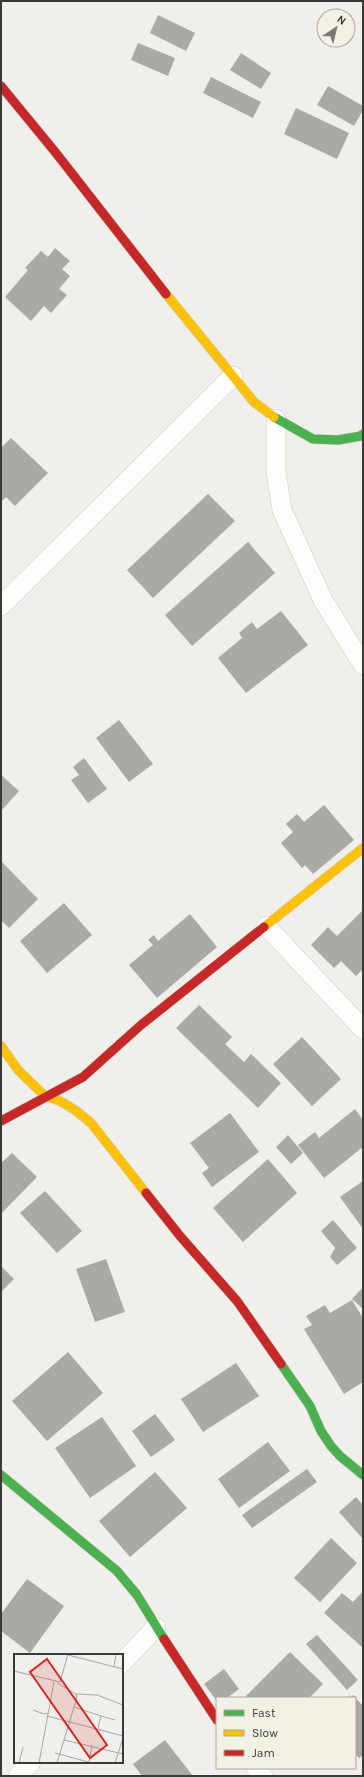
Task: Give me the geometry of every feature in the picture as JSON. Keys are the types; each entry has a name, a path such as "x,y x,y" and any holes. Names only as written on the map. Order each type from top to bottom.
{"street":[{"path":"1,86 194,329 254,402 276,419 313,439 338,440 363,434"},
{"path":"1,606 233,376"},
{"path":"276,419 276,472 282,510 323,600 363,665"},
{"path":"1,1121 45,1096 64,1088 83,1076 141,1025 363,848"},
{"path":"266,926 363,1029"},
{"path":"1,1046 18,1070 45,1096 60,1101 75,1110 91,1123 180,1236 237,1301 310,1406 321,1431 331,1446 340,1456 363,1474"},
{"path":"1,1475 117,1571 137,1595 156,1627 216,1718"},
{"path":"123,1662 156,1627"},
{"path":"18,1776 30,1763"}],"building":[{"path":"158,15 195,33 186,51 150,33"},
{"path":"138,43 175,58 168,76 131,60"},
{"path":"241,53 271,73 261,89 230,70"},
{"path":"211,77 261,102 253,118 203,93"},
{"path":"328,86 363,106 363,110 354,126 317,105"},
{"path":"296,108 349,133 337,159 284,134"},
{"path":"55,248 70,261 62,269 70,276 59,289 67,295 51,313 44,306 31,321 5,297 28,270 25,268 41,251 48,257"},
{"path":"11,438 48,473 15,506 6,497 1,502 1,448"},
{"path":"208,494 235,521 153,598 127,570"},
{"path":"248,542 275,573 192,646 165,615"},
{"path":"281,611 308,645 246,693 218,658 242,638 239,633 252,622 257,629"},
{"path":"119,720 153,764 129,782 96,738"},
{"path":"84,758 107,789 88,803 71,780 79,775 73,767"},
{"path":"1,775 19,791 1,811"},
{"path":"324,805 354,840 313,874 305,865 302,868 281,843 293,832 286,824 297,814 304,822"},
{"path":"1,861 38,899 9,928 1,920"},
{"path":"64,903 92,935 47,973 20,941"},
{"path":"362,911 363,969 356,976 341,961 334,968 311,945 328,927 337,936"},
{"path":"190,914 217,947 157,998 129,965 153,945 148,940 154,935 158,941"},
{"path":"199,1005 232,1037 225,1044 244,1062 251,1054 281,1083 258,1108 176,1028"},
{"path":"302,1037 341,1079 312,1106 273,1064"},
{"path":"355,1109 363,1120 363,1147 324,1178 298,1145 315,1132 319,1138"},
{"path":"230,1113 259,1152 212,1187 202,1173 209,1168 190,1143"},
{"path":"288,1135 303,1153 291,1164 276,1147"},
{"path":"12,1153 37,1177 1,1214 1,1163"},
{"path":"268,1159 297,1193 243,1242 213,1208"},
{"path":"363,1181 363,1229 340,1197"},
{"path":"45,1191 82,1231 57,1253 20,1213"},
{"path":"333,1220 357,1248 337,1265 330,1257 335,1248 321,1231"},
{"path":"106,1259 125,1312 95,1322 76,1269"},
{"path":"1,1266 14,1279 1,1292"},
{"path":"363,1287 363,1309 352,1299"},
{"path":"352,1300 363,1318 363,1382 344,1394 304,1329 312,1325 306,1316 325,1305 330,1313"},
{"path":"68,1352 103,1393 47,1441 12,1401"},
{"path":"236,1363 259,1396 203,1432 181,1399"},
{"path":"155,1414 175,1440 151,1457 132,1431"},
{"path":"102,1417 136,1466 90,1498 55,1448"},
{"path":"268,1442 290,1471 239,1508 218,1479"},
{"path":"307,1469 317,1482 252,1528 242,1515"},
{"path":"155,1472 187,1508 130,1557 99,1521"},
{"path":"356,1497 363,1505 363,1539 339,1512"},
{"path":"331,1538 357,1563 320,1602 294,1578"},
{"path":"27,1579 64,1606 30,1653 1,1631 1,1614"},
{"path":"363,1591 363,1648 324,1613 342,1593 353,1602"},
{"path":"317,1635 358,1680 347,1690 306,1644"},
{"path":"290,1652 323,1684 310,1697 246,1696"},
{"path":"224,1669 239,1689 228,1697 216,1697 216,1700 204,1684"},
{"path":"356,1698 363,1706 363,1755 359,1758 356,1755"},
{"path":"165,1740 193,1776 142,1776 133,1764"}],"traffic: fast":[{"path":"274,417 313,439 338,440 361,436 363,434"},
{"path":"281,1364 310,1406 321,1431 331,1446 340,1456 363,1475"},
{"path":"1,1475 117,1571 137,1595 164,1639"}],"traffic: slow":[{"path":"166,294 254,402 274,417"},
{"path":"264,927 363,848"},
{"path":"1,1046 18,1070 45,1096 60,1101 75,1110 91,1123 146,1193"}],"traffic: jam":[{"path":"1,86 56,153 166,294"},
{"path":"1,1121 83,1077 141,1025 264,927"},
{"path":"146,1193 180,1236 237,1301 281,1364"},
{"path":"164,1639 216,1718"}]}
